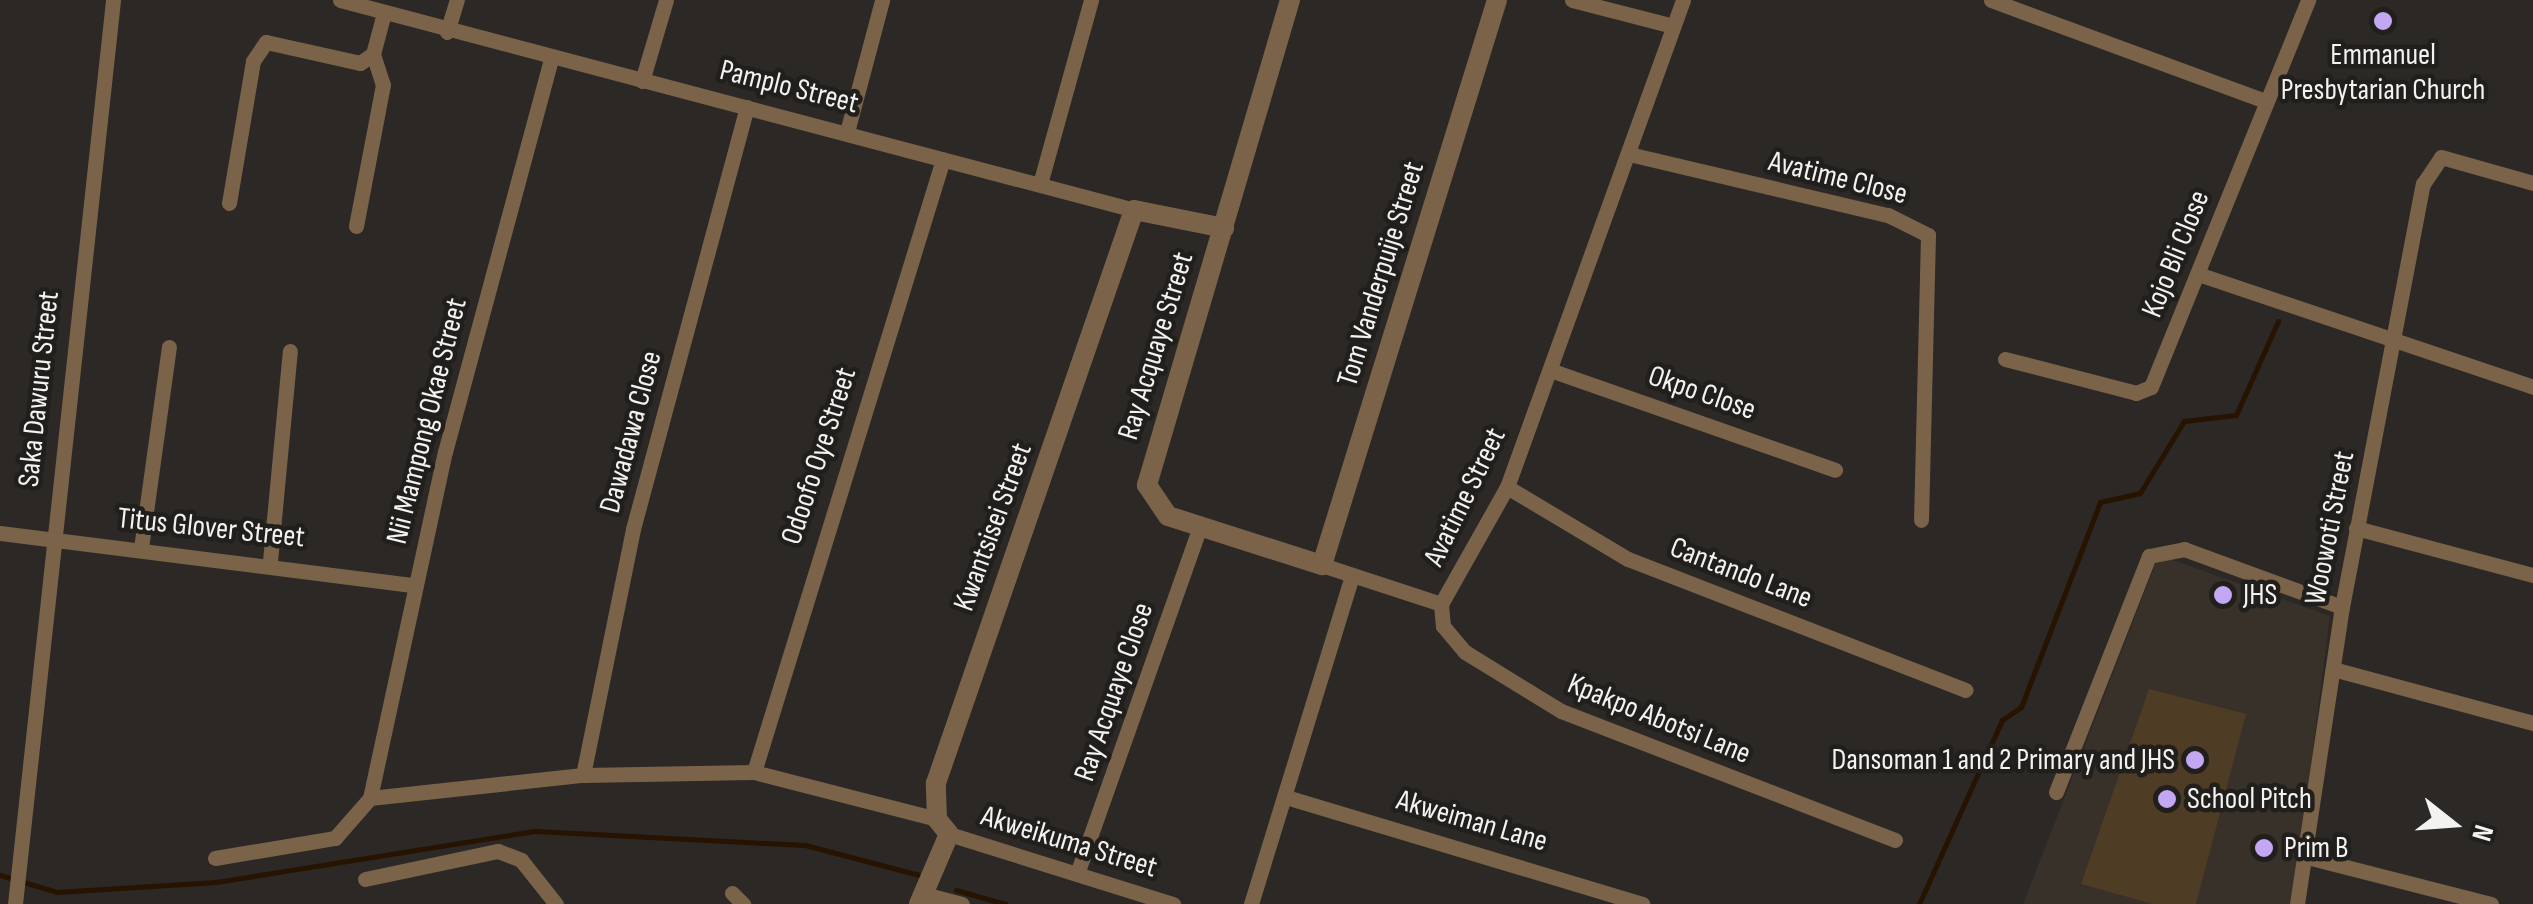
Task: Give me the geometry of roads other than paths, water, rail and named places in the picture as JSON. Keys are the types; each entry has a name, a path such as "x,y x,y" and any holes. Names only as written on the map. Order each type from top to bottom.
{"street":[{"name":"Saka Dawuru Street","path":"16,900 50,538 113,0"},
{"name":"Pamplo Street","path":"340,0 551,60 847,132 1134,210 1224,228"},
{"path":"447,32 457,0"},
{"path":"642,82 666,0"},
{"path":"847,132 882,0"},
{"path":"1040,184 1091,0"},
{"name":"Ray Acquaye Street","path":"1290,0 1147,485 1156,509 1199,530 1352,575"},
{"name":"Tom Vanderpuije Street","path":"1322,564 1497,0"},
{"path":"1572,0 1674,26"},
{"name":"Avatime Street","path":"1352,575 1441,604 1507,487 1683,0"},
{"path":"1990,0 2266,101"},
{"name":"Kojo Bli Close","path":"2005,359 2146,393 2308,0"},
{"path":"356,226 383,85 374,54 384,14"},
{"path":"228,203 254,61 266,42 360,63 374,54"},
{"name":"Nii Mampong Okae Street","path":"370,798 414,585 551,60"},
{"name":"Dawadawa Close","path":"582,776 633,529 747,107"},
{"name":"Avatime Close","path":"1629,154 1888,216 1928,236 1921,520"},
{"name":"Woowoti Street","path":"2297,904 2356,528 2430,165 2455,158 2533,184"},
{"name":"Odoofo Oye Street","path":"754,772 943,160"},
{"name":"Kwantsisei Street","path":"926,897 941,863 943,827 936,783 1134,210"},
{"path":"2198,274 2397,335 2533,388"},
{"path":"141,548 169,347"},
{"path":"270,561 290,350"},
{"name":"Okpo Close","path":"1550,370 1835,470"},
{"name":"Cantando Lane","path":"1507,487 1628,559 1965,690"},
{"path":"2356,528 2533,575"},
{"name":"Ray Acquaye Close","path":"1078,871 1199,530"},
{"name":"Titus Glover Street","path":"0,533 270,561 414,585"},
{"path":"2056,792 2149,556 2184,549 2342,608"},
{"path":"1251,904 1352,575"},
{"name":"Kpakpo Abotsi Lane","path":"1441,604 1442,626 1466,652 1561,711 1896,840"},
{"path":"2333,669 2533,723"},
{"name":"Akweikuma Street","path":"370,798 582,776 754,772 943,827 1172,904"},
{"name":"Akweiman Lane","path":"1286,797 1642,904"},
{"path":"214,858 335,838 370,798"},
{"path":"366,879 498,852 521,860 556,904"},
{"path":"2304,856 2491,904"},
{"path":"926,897 962,904"}],"waterway":[{"path":"1919,904 2002,720 2021,707 2100,502 2140,493 2184,421 2236,415 2278,321"},
{"path":"0,875 57,892 216,882 536,831 805,845 923,876"},
{"path":"956,890 1005,904"}],"place":[{"name":"Emmanuel Presbytarian Church","path":"2383,21"},
{"name":"JHS","path":"2223,595"},
{"name":"Dansoman 1 and 2 Primary and JHS","path":"2195,760"},
{"name":"School Pitch","path":"2167,799"},
{"name":"Prim B","path":"2264,848"}]}
